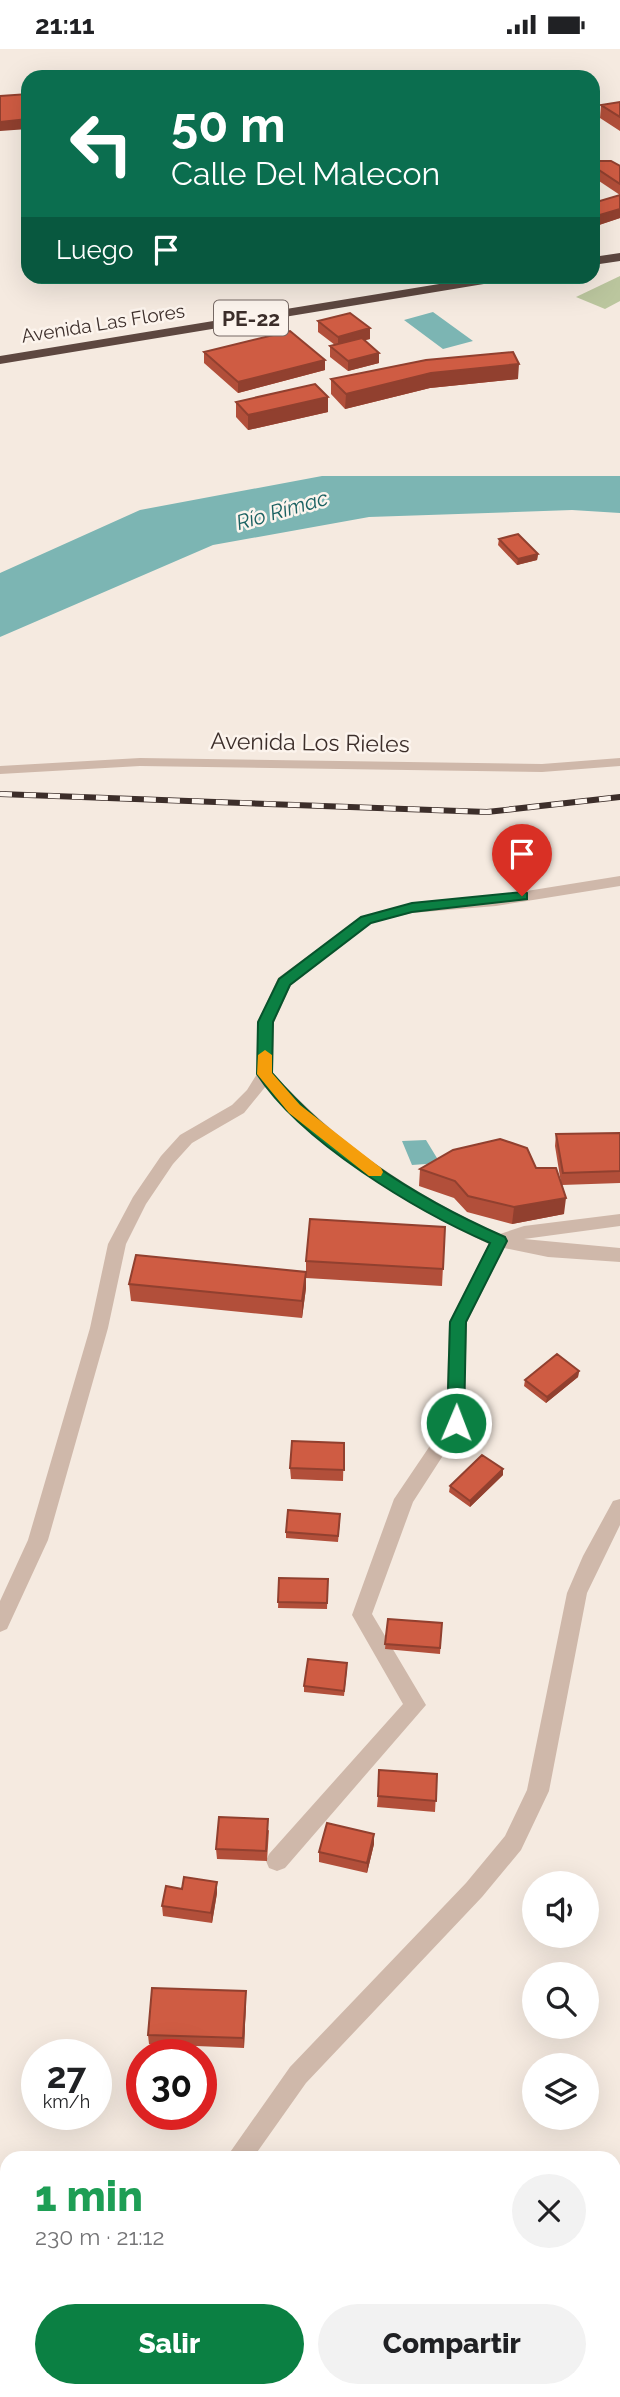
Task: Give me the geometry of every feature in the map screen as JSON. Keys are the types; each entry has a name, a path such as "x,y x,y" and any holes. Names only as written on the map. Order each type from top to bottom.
{"highway":[{"path":"600,250 620,247"},
{"path":"600,260 620,257"},
{"name":"Avenida Las Flores","path":"0,360 406,284"},
{"name":"Avenida Las Flores","path":"0,349 447,284"}],"street":[{"name":"Avenida Los Rieles","path":"0,770 140,762 542,768 620,762"},
{"path":"0,1623 38,1540 99,1328 105,1289 117,1244 139,1201 167,1160 186,1139 238,1109 253,1094 265,1074 265,1022 284,982 366,920 412,908 496,901 620,881"},
{"path":"265,1074 294,1109 350,1155 428,1206 499,1241 548,1250 620,1255"},
{"path":"277,1861 415,1706 362,1615 404,1499 456,1423 458,1322 499,1241 524,1232 620,1220"},
{"path":"243,2151 298,2075 474,1890 513,1843 538,1791 577,1593 590,1562 620,1507"}],"green space":[{"path":"620,276 620,301 605,309 576,297"}],"water":[{"path":"433,312 473,341 443,349 404,320"},
{"name":"Río Rímac","path":"322,476 620,476 620,513 572,510 369,517 213,545 0,637 0,573 140,510"},
{"path":"426,1140 440,1163 412,1165 402,1141"}],"building":[{"path":"21,94 21,120 0,122 0,96"},
{"path":"620,102 620,117 601,105"},
{"path":"600,161 611,161 620,166 620,184 600,171"},
{"path":"620,195 620,209 600,215 600,201"},
{"path":"350,313 370,328 338,337 318,321"},
{"path":"290,331 325,360 238,382 204,352"},
{"path":"362,338 379,353 348,361 330,346"},
{"path":"513,352 519,364 431,373 346,394 331,379 426,360"},
{"path":"315,384 328,397 248,415 236,402"},
{"path":"518,534 538,554 518,559 499,539"},
{"path":"620,1133 620,1171 563,1173 556,1134"},
{"path":"500,1139 527,1148 536,1168 556,1168 566,1198 514,1207 468,1196 455,1181 420,1169 453,1150"},
{"path":"310,1219 445,1227 443,1269 306,1261"},
{"path":"136,1255 306,1272 302,1301 129,1284"},
{"path":"557,1354 579,1371 547,1397 525,1380"},
{"path":"292,1441 344,1443 344,1470 290,1468"},
{"path":"482,1455 503,1469 470,1501 450,1486"},
{"path":"288,1510 340,1514 338,1536 286,1532"},
{"path":"279,1578 328,1579 327,1603 278,1602"},
{"path":"388,1619 442,1623 440,1648 385,1644"},
{"path":"308,1659 347,1663 344,1691 304,1686"},
{"path":"379,1770 437,1774 436,1801 378,1796"},
{"path":"219,1817 268,1819 266,1851 216,1849"},
{"path":"327,1823 374,1834 367,1863 319,1852"},
{"path":"184,1877 217,1882 211,1913 162,1906 166,1886 182,1889"},
{"path":"152,1988 246,1991 243,2038 148,2035"}],"railway":[{"path":"0,794 487,812 620,797"}],"slow traffic":[{"path":"265,1055 265,1074 294,1109 375,1172"}],"route":[{"path":"456,1423 458,1322 499,1241 454,1221 381,1177 294,1109 265,1074 265,1022 284,982 337,939 366,920 412,908 496,901 522,896"}]}
